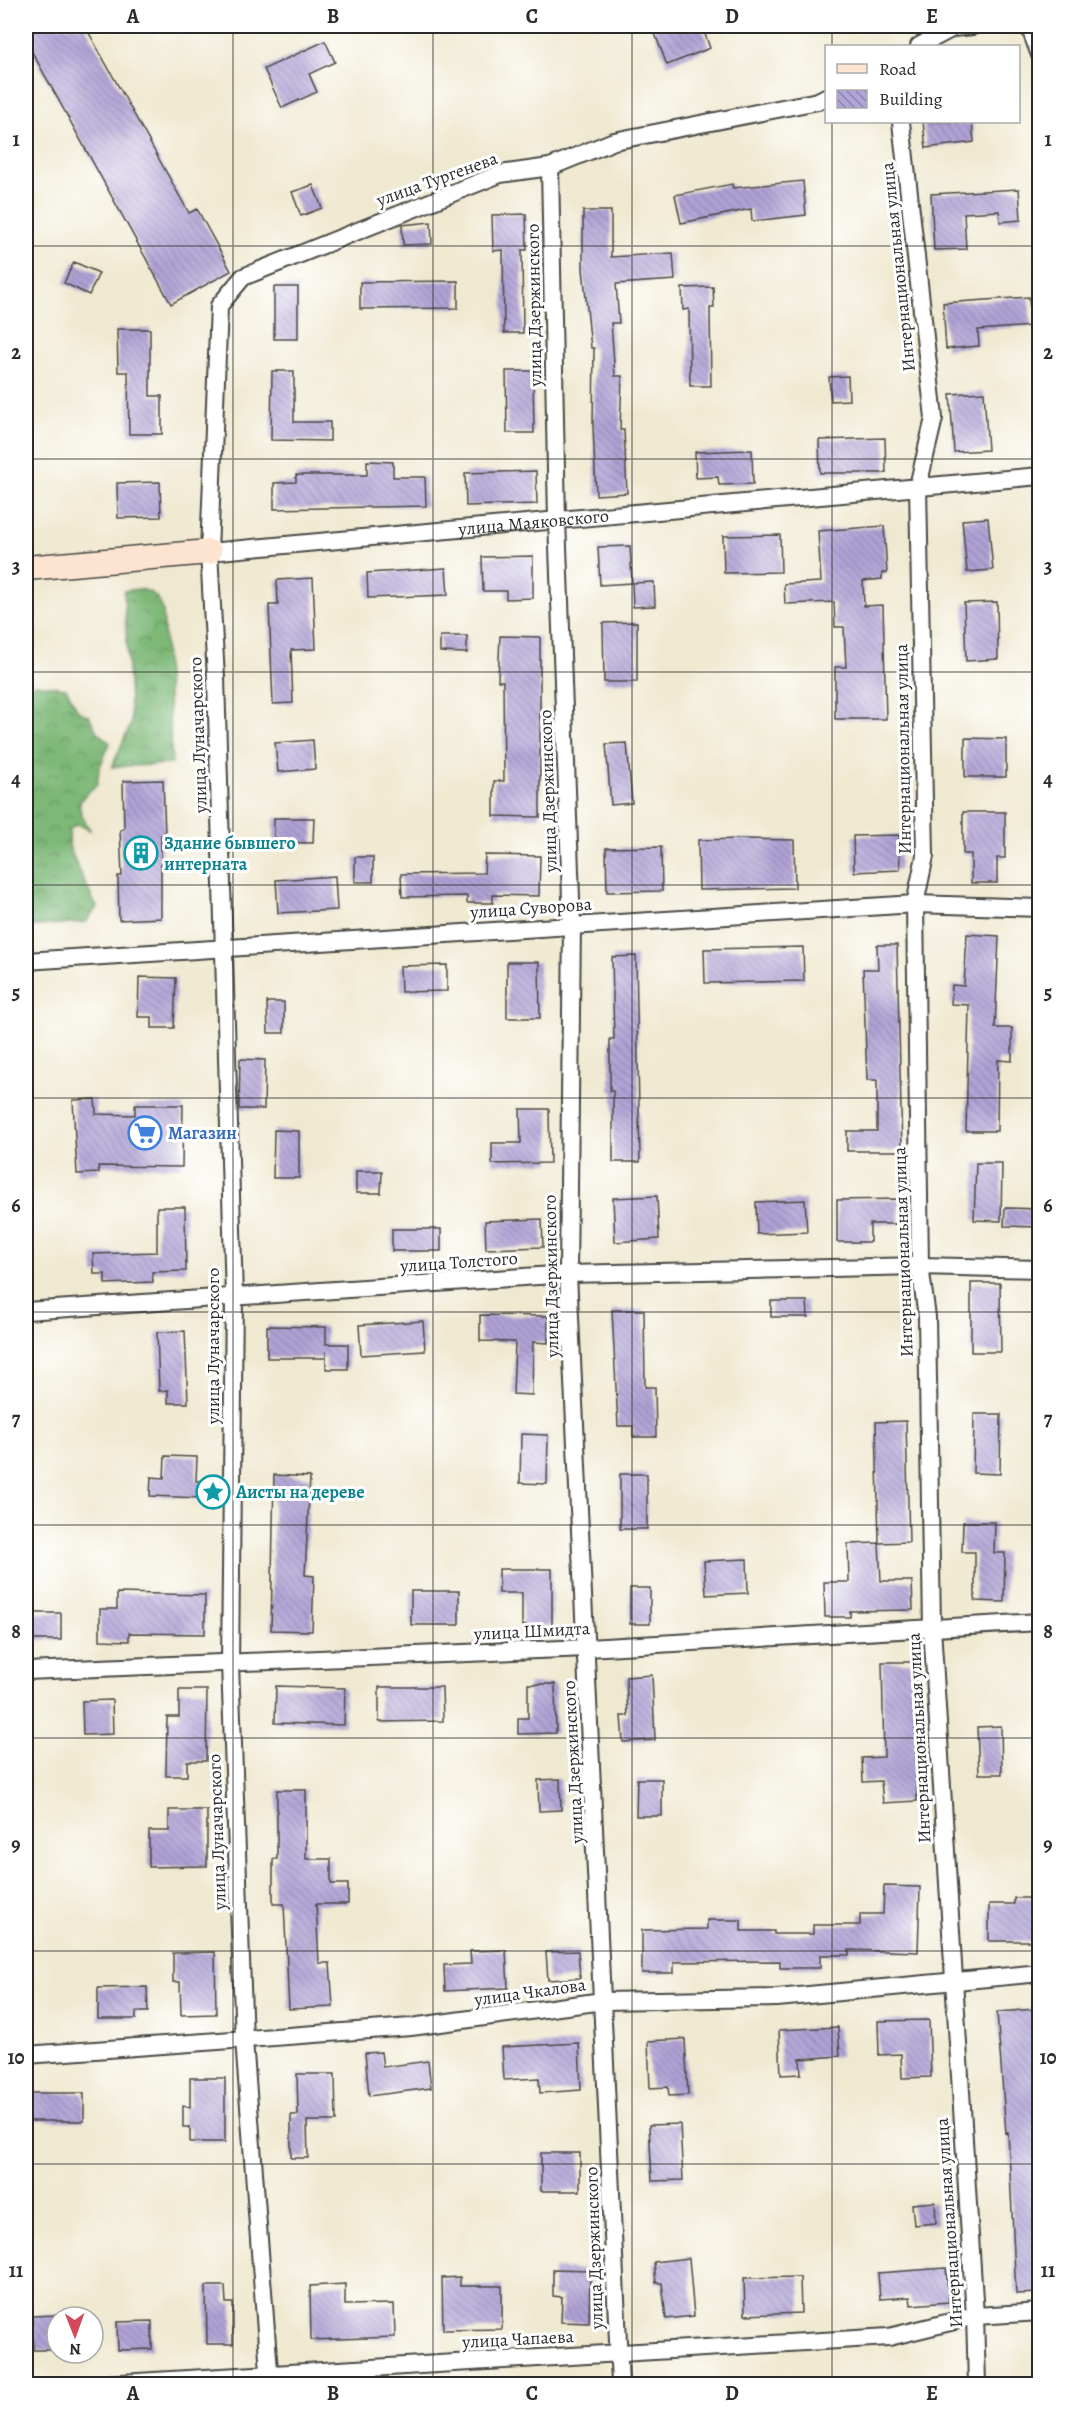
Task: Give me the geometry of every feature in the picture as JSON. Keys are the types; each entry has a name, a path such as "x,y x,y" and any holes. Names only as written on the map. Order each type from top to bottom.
{"street":[{"path":"921,45 953,28 974,26"},
{"path":"1029,26 1040,55"},
{"name":"улица Тургенева","path":"219,306 243,277 500,174 550,167 614,141 818,101 825,98"},
{"name":"Интернациональная улица","path":"901,123 934,418 918,486 925,856 915,904 920,1266 927,1317 932,1627 975,2316 977,2385"},
{"name":"улица Дзержинского","path":"550,167 557,520 572,925 568,1274 620,2385"},
{"name":"улица Луначарского","path":"219,306 209,552 234,1298 230,1664 244,2040 269,2379"},
{"name":"улица Маяковского","path":"26,568 1040,476"},
{"name":"улица Суворова","path":"26,961 915,904 1040,908"},
{"name":"улица Толстого","path":"26,1311 568,1274 920,1266 1040,1269"},
{"name":"улица Шмидта","path":"26,1671 587,1648 1040,1622"},
{"name":"улица Чкалова","path":"26,2055 411,2027 603,2001 777,1998 954,1979 1040,1973"},
{"name":"улица Чапаева","path":"104,2385 269,2379 617,2352 889,2337 975,2316 1040,2312"}],"green space":[{"path":"140,589 155,596 163,611 172,764 112,767 131,723 124,591"},
{"path":"35,684 66,688 78,711 89,716 97,732 110,743 99,769 97,785 81,800 80,810 90,830 77,824 69,830 70,849 97,907 86,922 26,927 26,786 30,783 30,762 26,751 28,732 26,694"}],"building":[{"path":"26,26 85,26 189,213 197,209 231,271 171,304 26,41"},
{"path":"652,26 702,26 710,48 667,65"},
{"path":"325,41 335,62 309,74 317,92 282,108 264,69"},
{"path":"923,123 972,123 974,142 926,148"},
{"path":"803,181 806,215 752,221 751,209 681,223 675,195 732,184 733,188"},
{"path":"313,185 322,208 301,216 292,192"},
{"path":"1019,189 1021,220 1000,222 999,211 964,213 966,249 934,250 931,194"},
{"path":"583,211 611,211 611,257 673,253 675,280 616,284 619,323 611,323 615,376 622,376 620,430 624,430 627,493 596,495 593,425 594,348 591,348 583,269"},
{"path":"526,214 527,250 522,250 523,333 504,333 503,250 493,251 492,215"},
{"path":"431,222 432,244 403,245 402,225"},
{"path":"74,262 99,273 89,295 64,283"},
{"path":"458,281 458,308 360,309 360,282"},
{"path":"274,287 298,287 298,339 274,339"},
{"path":"713,287 714,308 710,308 711,386 690,386 689,309 683,310 682,288"},
{"path":"1029,297 1031,326 978,330 979,346 946,349 943,303"},
{"path":"117,329 150,329 150,396 162,396 162,434 129,434 128,372 118,372"},
{"path":"272,371 294,371 294,422 330,422 330,441 271,440"},
{"path":"506,371 533,371 534,433 507,433"},
{"path":"848,376 849,400 831,401 829,377"},
{"path":"984,392 988,450 954,452 950,394"},
{"path":"885,438 886,473 820,473 819,440"},
{"path":"752,450 753,484 719,485 718,477 696,478 695,452"},
{"path":"367,461 393,462 393,477 425,477 426,506 274,509 274,483 296,482 296,475 367,475"},
{"path":"536,471 537,504 466,506 465,473"},
{"path":"160,482 161,517 118,518 117,483"},
{"path":"988,518 993,570 967,572 962,520"},
{"path":"884,526 887,573 882,573 882,579 863,581 864,606 883,605 886,719 835,719 835,667 846,667 844,627 835,627 834,602 785,604 784,584 821,582 818,531"},
{"path":"780,535 781,572 724,573 723,536"},
{"path":"630,546 632,583 600,585 598,547"},
{"path":"533,556 533,598 506,599 506,591 483,591 482,557"},
{"path":"446,568 448,595 368,598 367,573"},
{"path":"313,578 316,649 291,650 293,703 273,704 269,605 278,605 277,580"},
{"path":"654,582 655,606 633,607 632,583"},
{"path":"997,602 998,659 966,661 964,603"},
{"path":"637,622 637,682 604,682 603,623"},
{"path":"440,636 467,636 467,653 440,652"},
{"path":"500,636 540,637 540,817 494,816 494,781 504,781 503,681 498,681"},
{"path":"965,738 1006,739 1006,777 965,777"},
{"path":"313,740 315,769 278,772 275,743"},
{"path":"627,743 632,803 611,805 606,744"},
{"name":"Здание бывшего интерната","path":"163,780 165,835 161,835 161,918 119,920 118,876 122,876 120,830 124,829 123,781"},
{"path":"963,812 1005,812 1005,858 997,858 997,883 971,883 971,854 963,854"},
{"path":"274,818 314,818 313,843 274,842"},
{"path":"899,835 900,870 854,872 853,836"},
{"path":"698,840 794,840 795,888 699,890"},
{"path":"661,847 662,891 607,892 606,848"},
{"path":"485,855 540,856 539,896 493,895 493,903 467,903 467,896 402,897 401,874 484,873"},
{"path":"355,857 373,857 373,882 355,882"},
{"path":"335,876 337,910 278,913 276,880"},
{"path":"967,934 999,936 995,1028 1012,1028 1012,1061 998,1060 997,1131 966,1131 969,1005 951,1004 952,985 964,986"},
{"path":"877,945 897,945 902,1151 847,1151 847,1131 877,1131 877,1080 867,1080 863,969 878,969"},
{"path":"803,947 804,981 705,983 704,949"},
{"path":"636,956 640,1162 613,1162 613,1091 610,1091 610,1039 614,1039 612,957"},
{"path":"507,962 539,962 540,1018 507,1018"},
{"path":"447,965 447,991 401,992 400,966"},
{"path":"139,977 176,978 174,1028 152,1028 152,1017 138,1017"},
{"path":"267,1002 284,1002 284,1033 268,1033"},
{"path":"240,1059 265,1060 264,1109 239,1109"},
{"name":"Магазин","path":"95,1099 96,1114 135,1115 135,1105 183,1105 182,1167 98,1166 99,1173 77,1174 73,1100"},
{"path":"520,1109 549,1109 550,1163 492,1164 492,1143 521,1143"},
{"path":"274,1130 299,1131 299,1178 273,1178"},
{"path":"976,1163 1002,1163 1001,1221 974,1220"},
{"path":"356,1171 382,1171 381,1193 356,1193"},
{"path":"657,1196 659,1239 615,1242 613,1198"},
{"path":"899,1199 899,1224 870,1224 870,1242 837,1242 837,1200"},
{"path":"805,1200 807,1232 757,1234 756,1202"},
{"path":"157,1207 185,1207 186,1271 152,1272 153,1282 105,1284 105,1274 94,1274 93,1254 157,1252"},
{"path":"1005,1208 1039,1209 1039,1227 1004,1226"},
{"path":"542,1219 543,1247 486,1249 485,1221"},
{"path":"392,1229 441,1229 441,1251 392,1251"},
{"path":"971,1283 1000,1283 1001,1352 971,1352"},
{"path":"771,1301 807,1301 808,1317 771,1317"},
{"path":"612,1310 644,1310 645,1387 655,1387 656,1437 633,1437 633,1426 618,1426"},
{"path":"480,1315 548,1316 548,1343 533,1342 532,1395 513,1394 515,1342 480,1341"},
{"path":"423,1321 425,1351 361,1355 359,1325"},
{"path":"267,1326 326,1327 326,1344 348,1344 348,1369 326,1369 326,1358 267,1358"},
{"path":"185,1331 188,1403 168,1403 168,1390 159,1391 157,1332"},
{"path":"974,1414 1001,1414 1000,1474 973,1473"},
{"path":"906,1421 909,1542 879,1543 876,1422"},
{"path":"521,1434 548,1435 547,1484 520,1483"},
{"path":"165,1456 197,1457 196,1481 203,1481 202,1498 150,1496 151,1477 164,1478"},
{"path":"620,1474 647,1474 647,1529 620,1529"},
{"path":"274,1475 310,1477 305,1575 314,1576 312,1631 271,1630"},
{"path":"963,1522 995,1522 994,1553 1005,1553 1004,1602 975,1601 975,1552 962,1552"},
{"path":"879,1543 881,1581 912,1581 913,1610 850,1611 850,1617 825,1617 824,1582 849,1582 848,1544"},
{"path":"747,1559 748,1593 706,1595 704,1561"},
{"path":"499,1569 552,1569 552,1626 522,1626 522,1593 499,1593"},
{"path":"630,1588 650,1588 650,1624 630,1624"},
{"path":"411,1591 459,1591 459,1625 411,1625"},
{"path":"117,1593 205,1595 205,1634 129,1633 129,1641 100,1640 100,1609 117,1609"},
{"path":"26,1613 61,1613 61,1640 26,1640"},
{"path":"882,1662 914,1662 917,1801 883,1803 881,1781 863,1782 862,1758 884,1757"},
{"path":"652,1675 655,1740 623,1742 621,1716 628,1716 626,1677"},
{"path":"528,1684 555,1684 556,1733 518,1734 518,1718 528,1718"},
{"path":"276,1686 345,1688 344,1725 275,1723"},
{"path":"379,1687 442,1687 443,1721 379,1722"},
{"path":"179,1690 207,1690 206,1761 187,1761 187,1776 166,1776 167,1717 179,1717"},
{"path":"112,1700 113,1734 83,1735 82,1701"},
{"path":"1001,1726 1002,1774 979,1774 977,1727"},
{"path":"560,1779 561,1810 539,1811 538,1780"},
{"path":"637,1779 662,1779 662,1816 636,1816"},
{"path":"277,1790 306,1790 306,1859 331,1859 331,1884 348,1884 348,1904 316,1904 319,1963 330,1963 333,2007 289,2009 284,1904 273,1904 273,1859 277,1859"},
{"path":"169,1810 207,1810 207,1866 149,1867 149,1831 169,1831"},
{"path":"884,1886 920,1887 918,1952 849,1950 849,1955 820,1955 820,1968 780,1968 780,1961 674,1962 674,1973 642,1973 642,1930 707,1929 707,1920 741,1920 741,1931 813,1934 813,1925 860,1925 860,1914 883,1914"},
{"path":"1014,1898 1040,1898 1040,1941 989,1941 989,1904 1014,1904"},
{"path":"506,1950 508,1988 445,1991 444,1965 471,1964 470,1951"},
{"path":"578,1951 580,1978 548,1980 546,1952"},
{"path":"215,1952 216,2014 181,2015 180,1982 173,1982 173,1953"},
{"path":"147,1987 148,2012 136,2012 136,2019 98,2019 98,1988"},
{"path":"1037,2009 1040,2108 1035,2108 1040,2156 1040,2293 1016,2294 1008,2132 1006,2133 997,2012"},
{"path":"929,2020 931,2077 902,2078 901,2054 879,2055 878,2021"},
{"path":"838,2027 840,2056 800,2059 801,2074 781,2075 779,2030"},
{"path":"685,2039 688,2095 669,2096 668,2087 650,2088 648,2041"},
{"path":"579,2043 581,2090 540,2093 539,2078 504,2080 502,2047"},
{"path":"381,2052 383,2067 428,2061 431,2088 369,2096 365,2053"},
{"path":"297,2074 335,2074 336,2121 307,2121 308,2158 291,2158 291,2115 298,2115"},
{"path":"190,2078 225,2078 225,2142 190,2142 190,2127 183,2127 183,2106 190,2107"},
{"path":"26,2093 84,2093 84,2121 26,2121"},
{"path":"680,2124 683,2180 652,2181 649,2125"},
{"path":"541,2153 580,2153 580,2191 541,2191"},
{"path":"935,2202 936,2223 914,2225 912,2204"},
{"path":"689,2258 694,2316 666,2319 662,2283 656,2283 654,2262"},
{"path":"946,2268 949,2302 911,2305 910,2297 880,2299 878,2273"},
{"path":"553,2269 590,2270 589,2323 561,2322 562,2297 553,2296"},
{"path":"460,2277 460,2286 502,2286 502,2329 443,2330 442,2278"},
{"path":"800,2277 801,2313 745,2315 744,2278"},
{"path":"345,2284 345,2305 394,2304 395,2337 311,2340 310,2286"},
{"path":"206,2286 225,2286 226,2303 233,2303 233,2344 207,2344"},
{"path":"45,2315 45,2350 33,2350 32,2316"},
{"path":"152,2321 152,2349 118,2350 117,2322"}],"place":[{"name":"Здание бывшего интерната","path":"141,853"},
{"name":"Магазин","path":"145,1133"},
{"name":"Аисты на дереве","path":"213,1492"}]}
